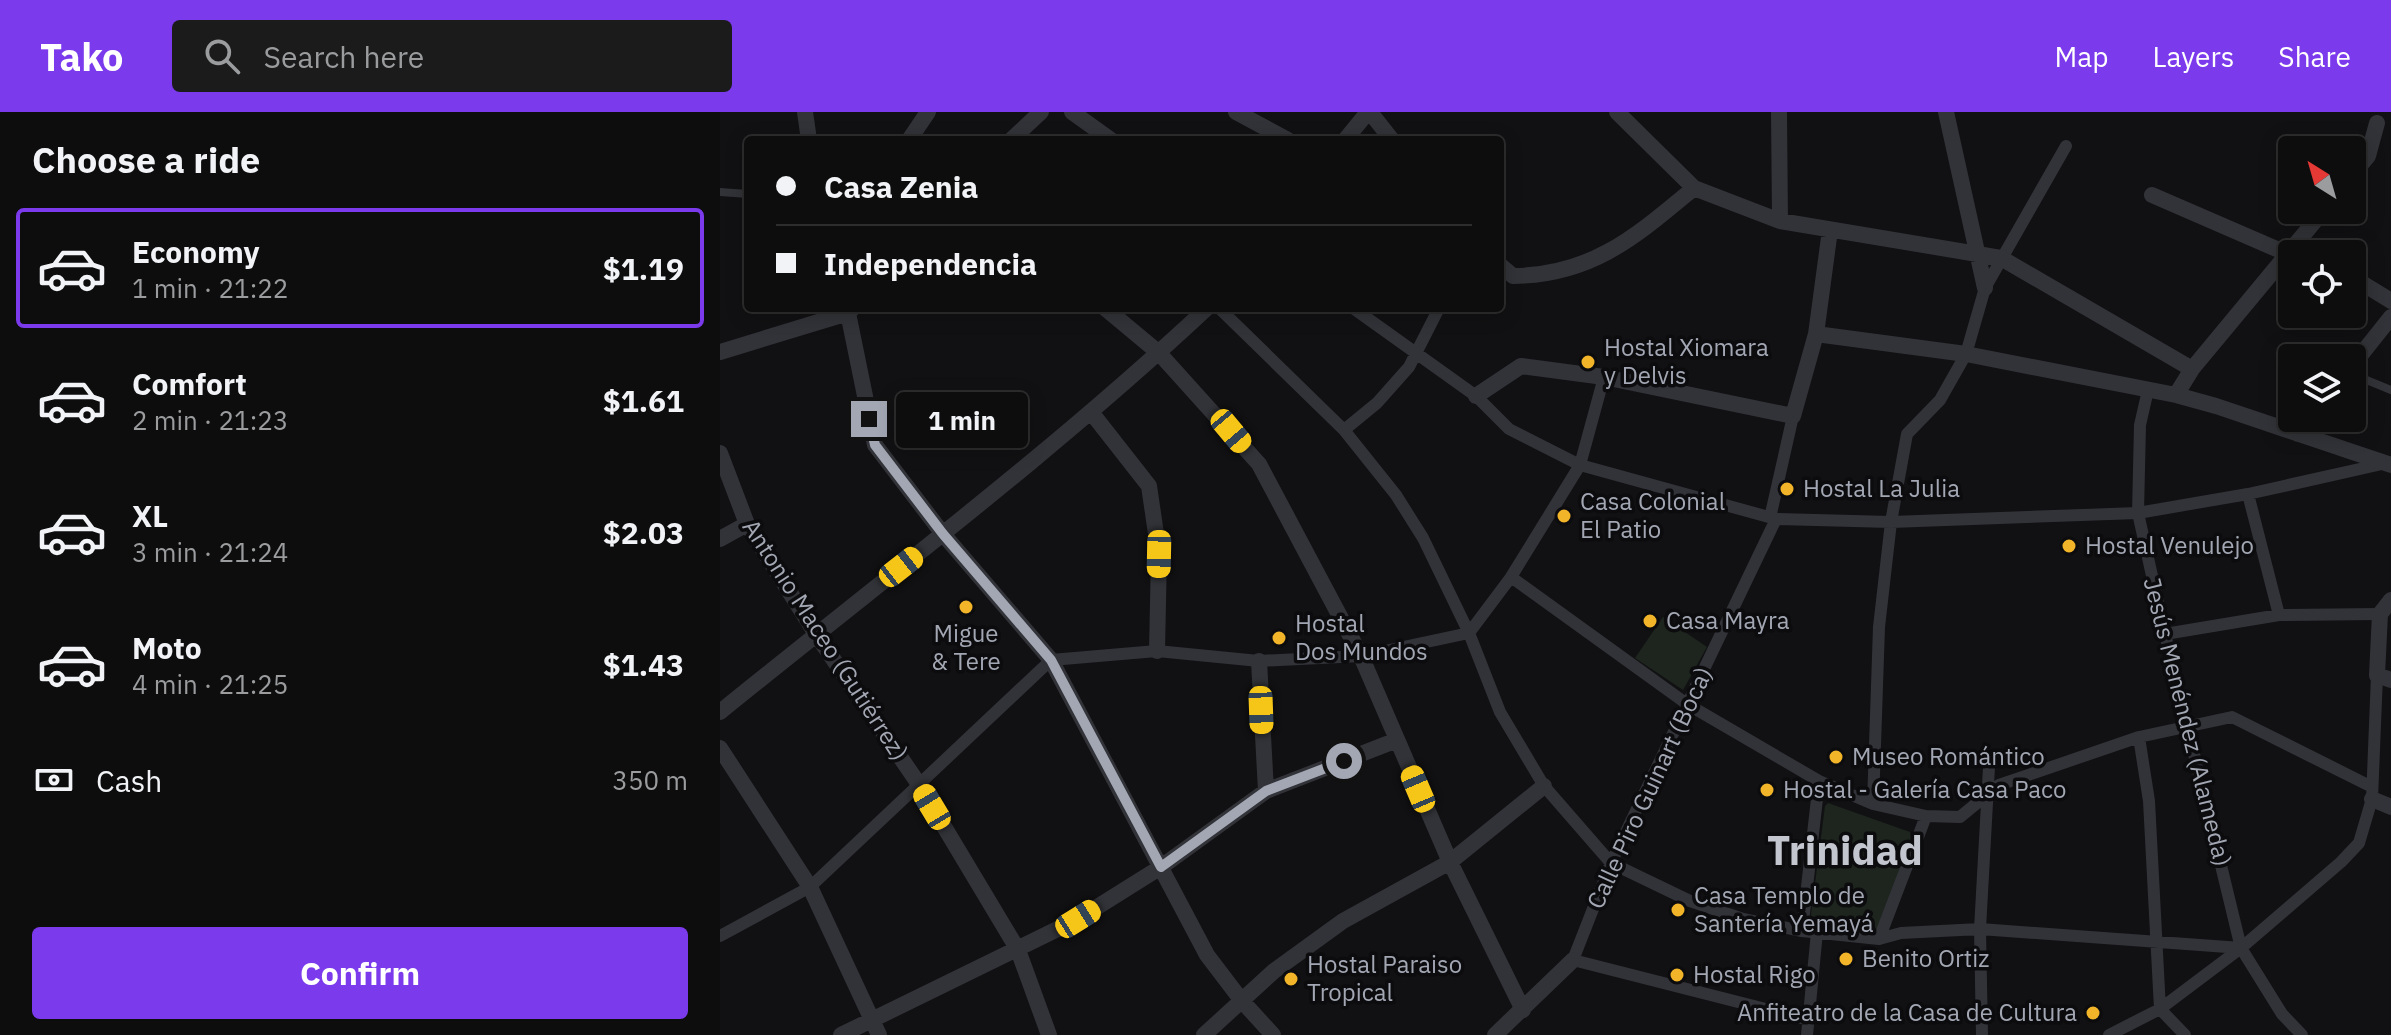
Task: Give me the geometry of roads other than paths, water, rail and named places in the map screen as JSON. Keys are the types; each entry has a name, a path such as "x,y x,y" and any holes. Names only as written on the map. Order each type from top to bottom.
{"street":[{"path":"805,112 808,136"},
{"path":"912,136 928,112"},
{"path":"1015,136 1041,112"},
{"path":"1072,112 1105,136"},
{"path":"1236,112 1281,136"},
{"path":"1348,136 1369,112 1389,136"},
{"path":"1617,112 1694,188 1780,221 2001,258 2192,369"},
{"path":"1779,112 1780,221"},
{"path":"1946,112 1985,288"},
{"path":"2366,158 2377,123"},
{"path":"1873,804 1879,627 1891,522 1907,434 1940,400 1966,354 1985,288 2066,146"},
{"path":"1504,268 1513,276 1543,276 1613,251 1694,188"},
{"path":"2152,195 2278,244"},
{"path":"2299,240 2313,224"},
{"path":"1476,396 1521,366 1604,377 1793,416 1816,334 1830,230"},
{"path":"2176,395 2192,369 2278,266"},
{"path":"2366,286 2391,301"},
{"path":"720,352 843,312"},
{"path":"849,312 875,445 943,534 1051,660 1207,955 1273,1035"},
{"path":"1110,312 1159,353 1259,464 1361,656 1450,862 1523,1010"},
{"path":"720,712 1091,412 1203,312"},
{"path":"1223,312 1344,430 1396,495 1423,538 1469,633 1500,712 1544,786 1611,863 1690,901 1743,919 1802,931 1879,939 1901,933 1980,929 2241,948"},
{"path":"1359,312 1476,396 1509,429 1580,465 1773,519 1891,522 2138,513 2248,494 2386,464"},
{"path":"1344,430 1377,403 1409,367 1437,312"},
{"path":"2366,348 2391,317"},
{"path":"1816,334 1966,354 2176,395 2386,464"},
{"path":"720,936 810,887 1051,660 1157,651 1259,661 1361,656 1469,633 1511,577 1580,465 1604,377"},
{"name":"Jesús Menéndez (Alameda)","path":"2148,390 2140,425 2138,513 2165,634 2241,948 2282,1014 2302,1035"},
{"path":"1091,412 1149,486 1159,554 1157,651"},
{"name":"Calle Piro Guinart (Boca)","path":"1495,1035 1573,960 1611,863 1773,519 1793,416"},
{"name":"Antonio Maceo (Gutiérrez)","path":"720,453 747,524 816,634 918,783 1018,950 1049,1035"},
{"path":"2248,494 2279,615"},
{"path":"720,539 747,524"},
{"path":"1511,577 1687,704 1819,781 1873,804 1926,816 1960,817 1999,785 2139,737 2232,717 2372,793 2391,807"},
{"path":"2109,1035 2160,1009 2241,948 2352,852 2363,834 2372,793 2384,678 2380,614 2391,600"},
{"path":"2165,634 2279,615 2380,614"},
{"path":"1259,661 1266,791"},
{"path":"2139,737 2149,801 2160,1009 2185,1035"},
{"path":"841,1035 1078,919 1161,867 1266,791 1397,740"},
{"path":"720,748 810,887 879,1035"},
{"path":"1982,1035 1980,929 1989,767"},
{"path":"1802,931 1819,781"},
{"path":"1204,1035 1274,971 1343,921 1450,862 1544,786"},
{"path":"1879,939 1926,816"},
{"path":"1807,1035 1817,932"},
{"path":"1573,960 1809,1020"}],"lane":[{"path":"720,192 744,194"},
{"path":"2366,380 2391,390"}],"place":[{"name":"Hostal Xiomara y Delvis","path":"1588,362"},
{"name":"Hostal La Julia","path":"1787,489"},
{"name":"Casa Colonial El Patio","path":"1564,516"},
{"name":"Hostal Venulejo","path":"2069,546"},
{"name":"Migue & Tere","path":"966,607"},
{"name":"Casa Mayra","path":"1650,621"},
{"name":"Hostal Dos Mundos","path":"1279,638"},
{"name":"Museo Romántico","path":"1836,757"},
{"name":"Hostal - Galería Casa Paco","path":"1767,790"},
{"name":"Casa Templo de Santería Yemayá","path":"1678,910"},
{"name":"Benito Ortiz","path":"1846,959"},
{"name":"Hostal Rigo","path":"1677,975"},
{"name":"Hostal Paraiso Tropical","path":"1291,979"},
{"name":"Anfiteatro de la Casa de Cultura","path":"2093,1013"}],"district":[{"name":"Trinidad","path":"1845,851"}]}
